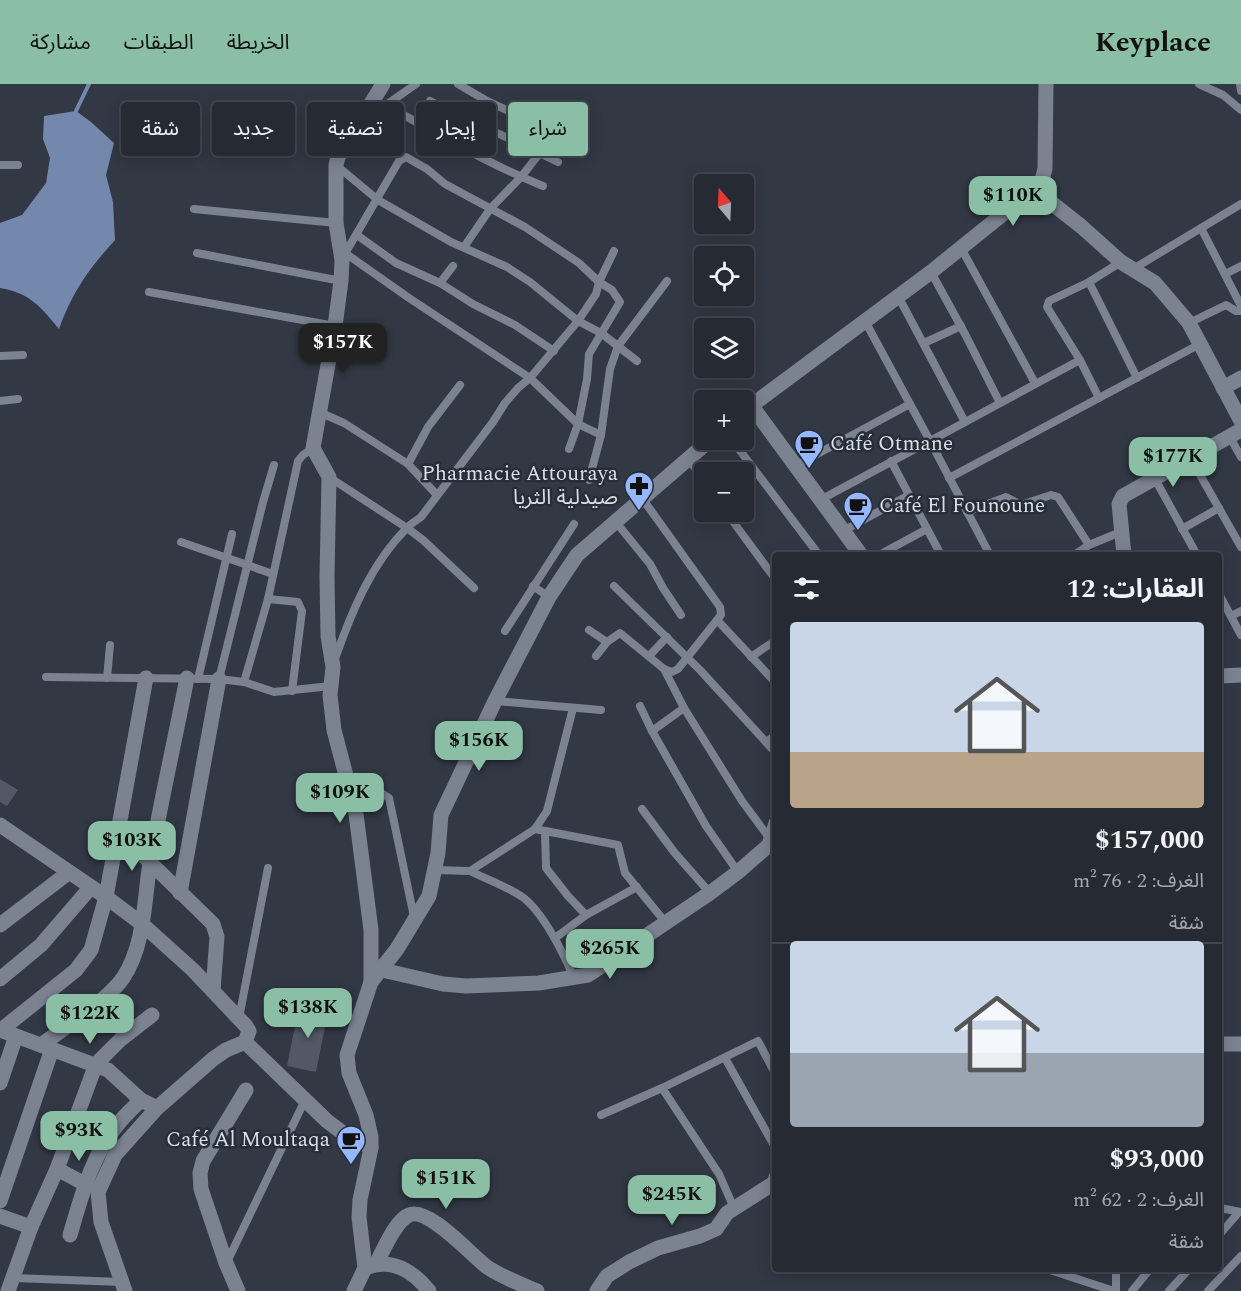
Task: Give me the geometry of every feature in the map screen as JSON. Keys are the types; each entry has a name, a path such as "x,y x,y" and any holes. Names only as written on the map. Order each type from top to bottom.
{"street":[{"path":"372,102 382,84"},
{"path":"754,404 931,272 1034,189 1042,180 1046,169 1049,86"},
{"path":"339,156 336,165 336,223 344,257 335,326 313,448 329,477 327,589 328,636 333,667 330,695 334,730 357,825 371,930 371,982 347,1055 350,1073 366,1115 371,1137 359,1216 370,1266"},
{"path":"1034,189 1127,266 1155,283 1189,323 1241,421"},
{"path":"1223,388 1241,378"},
{"path":"754,415 859,552"},
{"path":"1124,552 1120,500 1123,496 1235,433"},
{"path":"371,982 397,949 429,896 435,870 441,815 495,701 549,597 577,555 698,450"},
{"path":"1222,676 1241,675"},
{"path":"0,1030 86,959 96,934 106,897 146,678"},
{"path":"0,1201 47,1047 121,981 133,958 142,924 150,864 192,678"},
{"path":"180,893 219,679"},
{"path":"0,825 142,924 213,991 249,1032 245,1042 226,1050 213,1059 157,1108 115,1155 98,1192 101,1222 123,1286"},
{"path":"119,832 209,919 216,930 213,991"},
{"path":"382,970 443,984 466,986 539,983 574,978 593,972 738,872 768,847 772,837"},
{"path":"0,925 68,873"},
{"path":"0,979 41,945 91,887"},
{"path":"11,1285 31,1227 57,1169 96,1064 121,1039 152,1015"},
{"path":"0,1030 96,1064 108,1070 141,1100 157,1108"},
{"path":"0,1083 16,1036"},
{"path":"245,1042 343,1133 371,1148"},
{"path":"1222,1044 1241,1044"},
{"path":"238,1291 201,1189 200,1173 203,1161 246,1090"},
{"path":"70,1235 85,1184 117,1125 141,1100"},
{"path":"57,1169 85,1184"},
{"path":"597,1291 604,1279 611,1273 658,1248 716,1229 725,1214 772,1183"},
{"path":"354,1291 398,1224 410,1214 419,1214 437,1224 489,1268 537,1291"},
{"path":"0,1216 31,1227"},
{"path":"370,1266 387,1263 407,1270 419,1278 429,1291"}],"lane":[{"path":"391,102 416,84"},
{"path":"458,84 508,111"},
{"path":"1201,84 1223,95 1240,109"},
{"path":"1240,84 1241,91"},
{"path":"1240,109 1241,97"},
{"path":"404,115 521,177 543,186"},
{"path":"464,247 490,209 537,156"},
{"path":"544,156 558,162"},
{"path":"569,449 578,424 587,379 589,354 620,302 612,290 570,257 525,227 445,184 406,157 399,161 344,257 530,378 578,424 601,435"},
{"path":"0,165 18,165"},
{"path":"336,165 378,200 464,247 507,267 530,282 578,321 601,333 637,361"},
{"path":"1099,398 1080,360 1047,307 1049,301 1127,266 1201,228 1241,204"},
{"path":"194,209 336,223"},
{"path":"1201,228 1241,306"},
{"path":"357,235 396,263 440,283 473,304 515,325 554,351"},
{"path":"961,248 1035,383"},
{"path":"333,667 363,590 386,552 407,528 421,517 505,403 530,378 578,321 596,294 599,282 614,252"},
{"path":"196,253 341,281"},
{"path":"440,283 453,266"},
{"path":"1225,274 1241,266"},
{"path":"931,272 1000,402"},
{"path":"589,480 601,435 610,369 618,346 667,281"},
{"path":"1089,282 1137,378"},
{"path":"149,292 335,326"},
{"path":"898,296 965,422"},
{"path":"1189,323 1226,306 1236,311 1241,310"},
{"path":"865,321 988,552"},
{"path":"924,343 961,326"},
{"path":"949,478 1200,344"},
{"path":"0,356 23,355"},
{"path":"820,500 1080,360"},
{"path":"408,464 428,427 460,385"},
{"path":"0,401 18,399"},
{"path":"795,466 910,404"},
{"path":"319,412 344,423 408,464 437,495"},
{"path":"1235,433 1241,457"},
{"path":"244,682 268,599 298,461 303,454 313,448"},
{"path":"740,450 817,552"},
{"path":"688,458 694,466"},
{"path":"1191,459 1241,547"},
{"path":"891,461 939,552"},
{"path":"219,679 274,465"},
{"path":"329,477 407,528 474,588"},
{"path":"1155,479 1195,552"},
{"path":"843,531 909,495"},
{"path":"967,512 1006,497 1021,505 1051,495 1058,497 1089,546"},
{"path":"596,656 607,642 620,633 664,669 672,672 688,657 721,615 720,607 642,498"},
{"path":"1182,529 1219,508"},
{"path":"615,520 650,564 681,615"},
{"path":"733,522 772,575"},
{"path":"505,631 574,524"},
{"path":"885,552 927,529"},
{"path":"1079,552 1123,531"},
{"path":"192,678 232,534"},
{"path":"181,542 273,574"},
{"path":"533,586 549,597"},
{"path":"614,586 688,657 772,749"},
{"path":"268,599 298,602 301,606 292,691"},
{"path":"1222,600 1241,635"},
{"path":"1231,616 1241,611"},
{"path":"717,620 772,679"},
{"path":"589,630 607,642"},
{"path":"649,656 667,637"},
{"path":"752,657 772,643"},
{"path":"107,678 111,645"},
{"path":"664,669 684,708 742,801 771,840"},
{"path":"46,677 219,679 244,682 274,692 331,687"},
{"path":"495,701 601,710"},
{"path":"640,706 706,826 738,872"},
{"path":"470,871 535,829 547,811 573,708"},
{"path":"652,731 684,708"},
{"path":"766,742 772,738"},
{"path":"351,796 383,794 389,798 415,918"},
{"path":"642,808 674,852 710,892"},
{"path":"535,829 618,845 625,873 666,923"},
{"path":"545,831 546,868 586,915"},
{"path":"239,1018 268,868"},
{"path":"435,870 470,871 521,896 555,938 574,978"},
{"path":"555,938 586,915 637,887"},
{"path":"601,1115 758,1041 772,1067"},
{"path":"725,1058 772,1142"},
{"path":"662,1088 719,1174 734,1208"},
{"path":"226,1263 306,1099"},
{"path":"1222,1208 1240,1212"},
{"path":"1222,1232 1240,1212"},
{"path":"1208,1291 1241,1256"},
{"path":"1056,1272 1115,1291 1116,1272"},
{"path":"1132,1291 1148,1272"},
{"path":"1169,1291 1186,1272"},
{"path":"11,1285 123,1286"}],"water":[{"path":"76,111 114,143 106,175 113,202 115,240 82,282 59,329 27,297 0,288 0,223 22,215 46,183 50,158 43,139 44,116"}],"building":[{"path":"0,779 18,790 7,806 0,802"},
{"path":"299,1006 328,1012 316,1072 287,1066"}],"waterway":[{"path":"76,111 89,84"}],"place":[{"name":"Café Otmane","path":"809,470"},
{"name":"Pharmacie Attouraya صيدلية الثريا","path":"639,512"},
{"name":"Café El Founoune","path":"858,532"},
{"name":"Café Al Moultaqa","path":"351,1166"}]}
